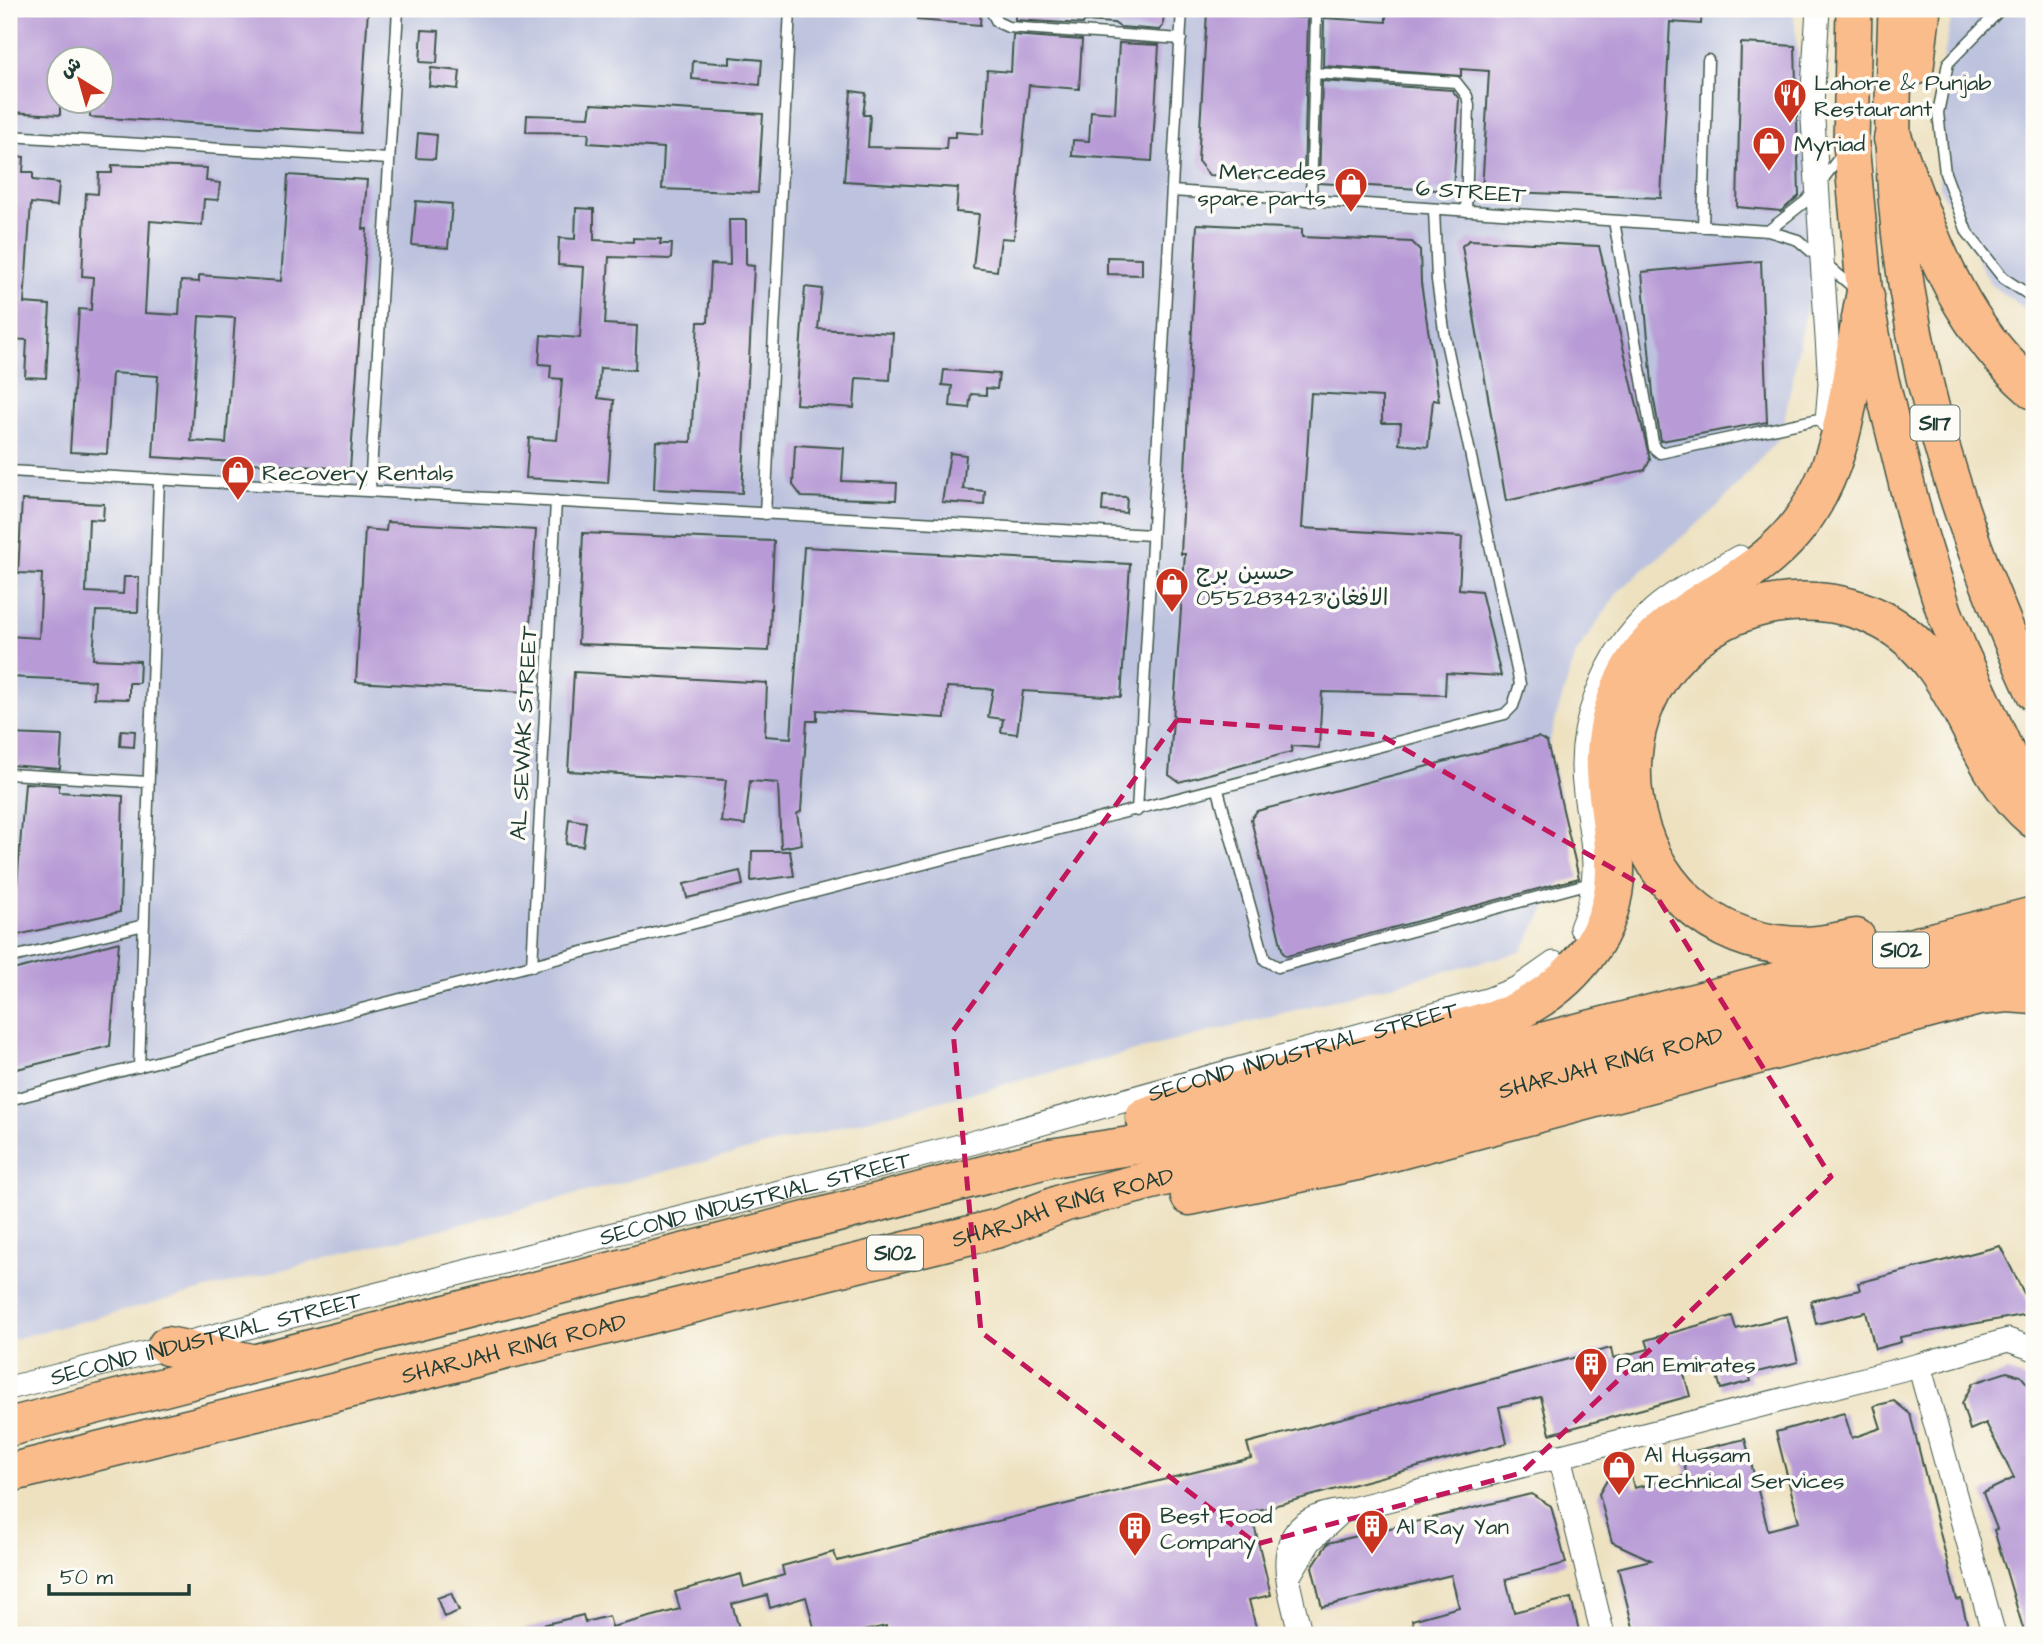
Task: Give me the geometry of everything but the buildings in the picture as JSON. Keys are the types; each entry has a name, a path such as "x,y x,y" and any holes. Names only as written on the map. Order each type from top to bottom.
{"highway":[{"path":"1893,124 1947,278 1965,313 1988,344 2034,390"},
{"path":"1050,1158 1151,1115 1509,1015 1538,1001 1576,969 1602,928 1614,887 1614,851 1604,771 1617,698 1641,652 1657,634 1770,555 1793,534 1823,491 1845,421 1865,297"},
{"path":"1965,933 1937,929 1909,930 1805,946 1765,941 1733,931 1704,915 1679,894 1658,868 1643,839 1631,785 1633,741 1642,710 1657,680 1678,654 1703,632 1732,616 1796,601 1829,603 1861,611 1901,631 1934,663 2002,783 2034,819"},
{"name":"SHARJAH RING ROAD","path":"9,1427 1050,1158 1143,1144 2034,916"},
{"name":"SHARJAH RING ROAD","path":"9,1473 999,1228 1066,1202 2034,954"},
{"path":"999,1228 1066,1226 1208,1192 1320,1170 1979,996 2007,993 2034,995"},
{"path":"167,1346 256,1364"}],"main road":[{"name":"S117","path":"1896,9 1893,124 1907,290 1920,361 1944,458 1984,580 2034,693"},
{"path":"1893,124 1913,79 1923,9"},
{"name":"S117","path":"1849,17 1851,143 1865,297 1897,450 1929,566 1960,651 2034,812"}],"street":[{"name":"SECOND INDUSTRIAL STREET","path":"9,1388 975,1142 1490,999 1518,988 1544,972 1566,952 1590,906 1596,855 1582,762 1594,700 1610,667 1631,634 1654,610 1745,554 1782,520 1800,498 1811,475 1828,417 1829,363 1820,261 1812,74 1818,9"},
{"path":"1301,1635 1287,1580 1310,1541 1344,1511 1979,1350 1992,1342 2008,1340 2034,1349"},
{"path":"1979,1350 2010,1356 2034,1365"},
{"path":"1919,1365 1994,1635"},
{"path":"1559,1456 1603,1635"}],"lane":[{"path":"370,491 398,9"},
{"path":"765,514 790,9"},
{"path":"990,9 997,22 1008,27 1181,38"},
{"path":"1137,811 1182,9"},
{"path":"2001,9 1948,63 1938,113 1945,173 1967,232 2003,278 2034,298"},
{"path":"1311,201 1316,15"},
{"path":"1703,227 1708,60"},
{"path":"1314,73 1448,79 1462,88 1469,105 1466,211"},
{"path":"9,136 389,159"},
{"path":"1768,231 1794,212 1816,189 1851,143"},
{"name":"6 STREET","path":"1172,191 1768,231 1798,240 1865,297"},
{"path":"9,1100 1494,720 1505,714 1518,695 1518,672 1443,327 1437,280 1434,209"},
{"path":"1614,221 1654,448 1660,453 1828,417"},
{"path":"9,471 1152,535"},
{"path":"139,1067 159,479"},
{"name":"AL SEWAK STREET","path":"532,966 556,501"},
{"path":"9,774 148,782"},
{"path":"1218,790 1265,960 1278,967 1595,881"},
{"path":"9,958 144,925"}],"highlighted area":[{"path":"1177,720 1380,735 1654,892 1831,1177 1521,1473 1257,1544 981,1332 953,1031"}],"shaded area":[{"path":"9,9 1793,9 1807,134 1812,281 1781,436 1717,507 1618,592 1575,655 1549,742 1562,880 1521,952 9,1340"},
{"path":"1953,9 2034,9 2034,315 1991,285 1940,189 1935,103"}],"place":[{"name":"Lahore & Punjab Restaurant","path":"1790,125"},
{"name":"Myriad","path":"1769,173"},
{"name":"Mercedes spare parts","path":"1351,214"},
{"name":"Recovery Rentals","path":"238,502"},
{"name":"حسين برج الافغان0552834231","path":"1172,614"},
{"name":"Pan Emirates","path":"1591,1394"},
{"name":"Al Hussam Technical Services","path":"1619,1497"},
{"name":"Al Ray Yan","path":"1372,1556"},
{"name":"Best Food Company","path":"1135,1558"}]}
